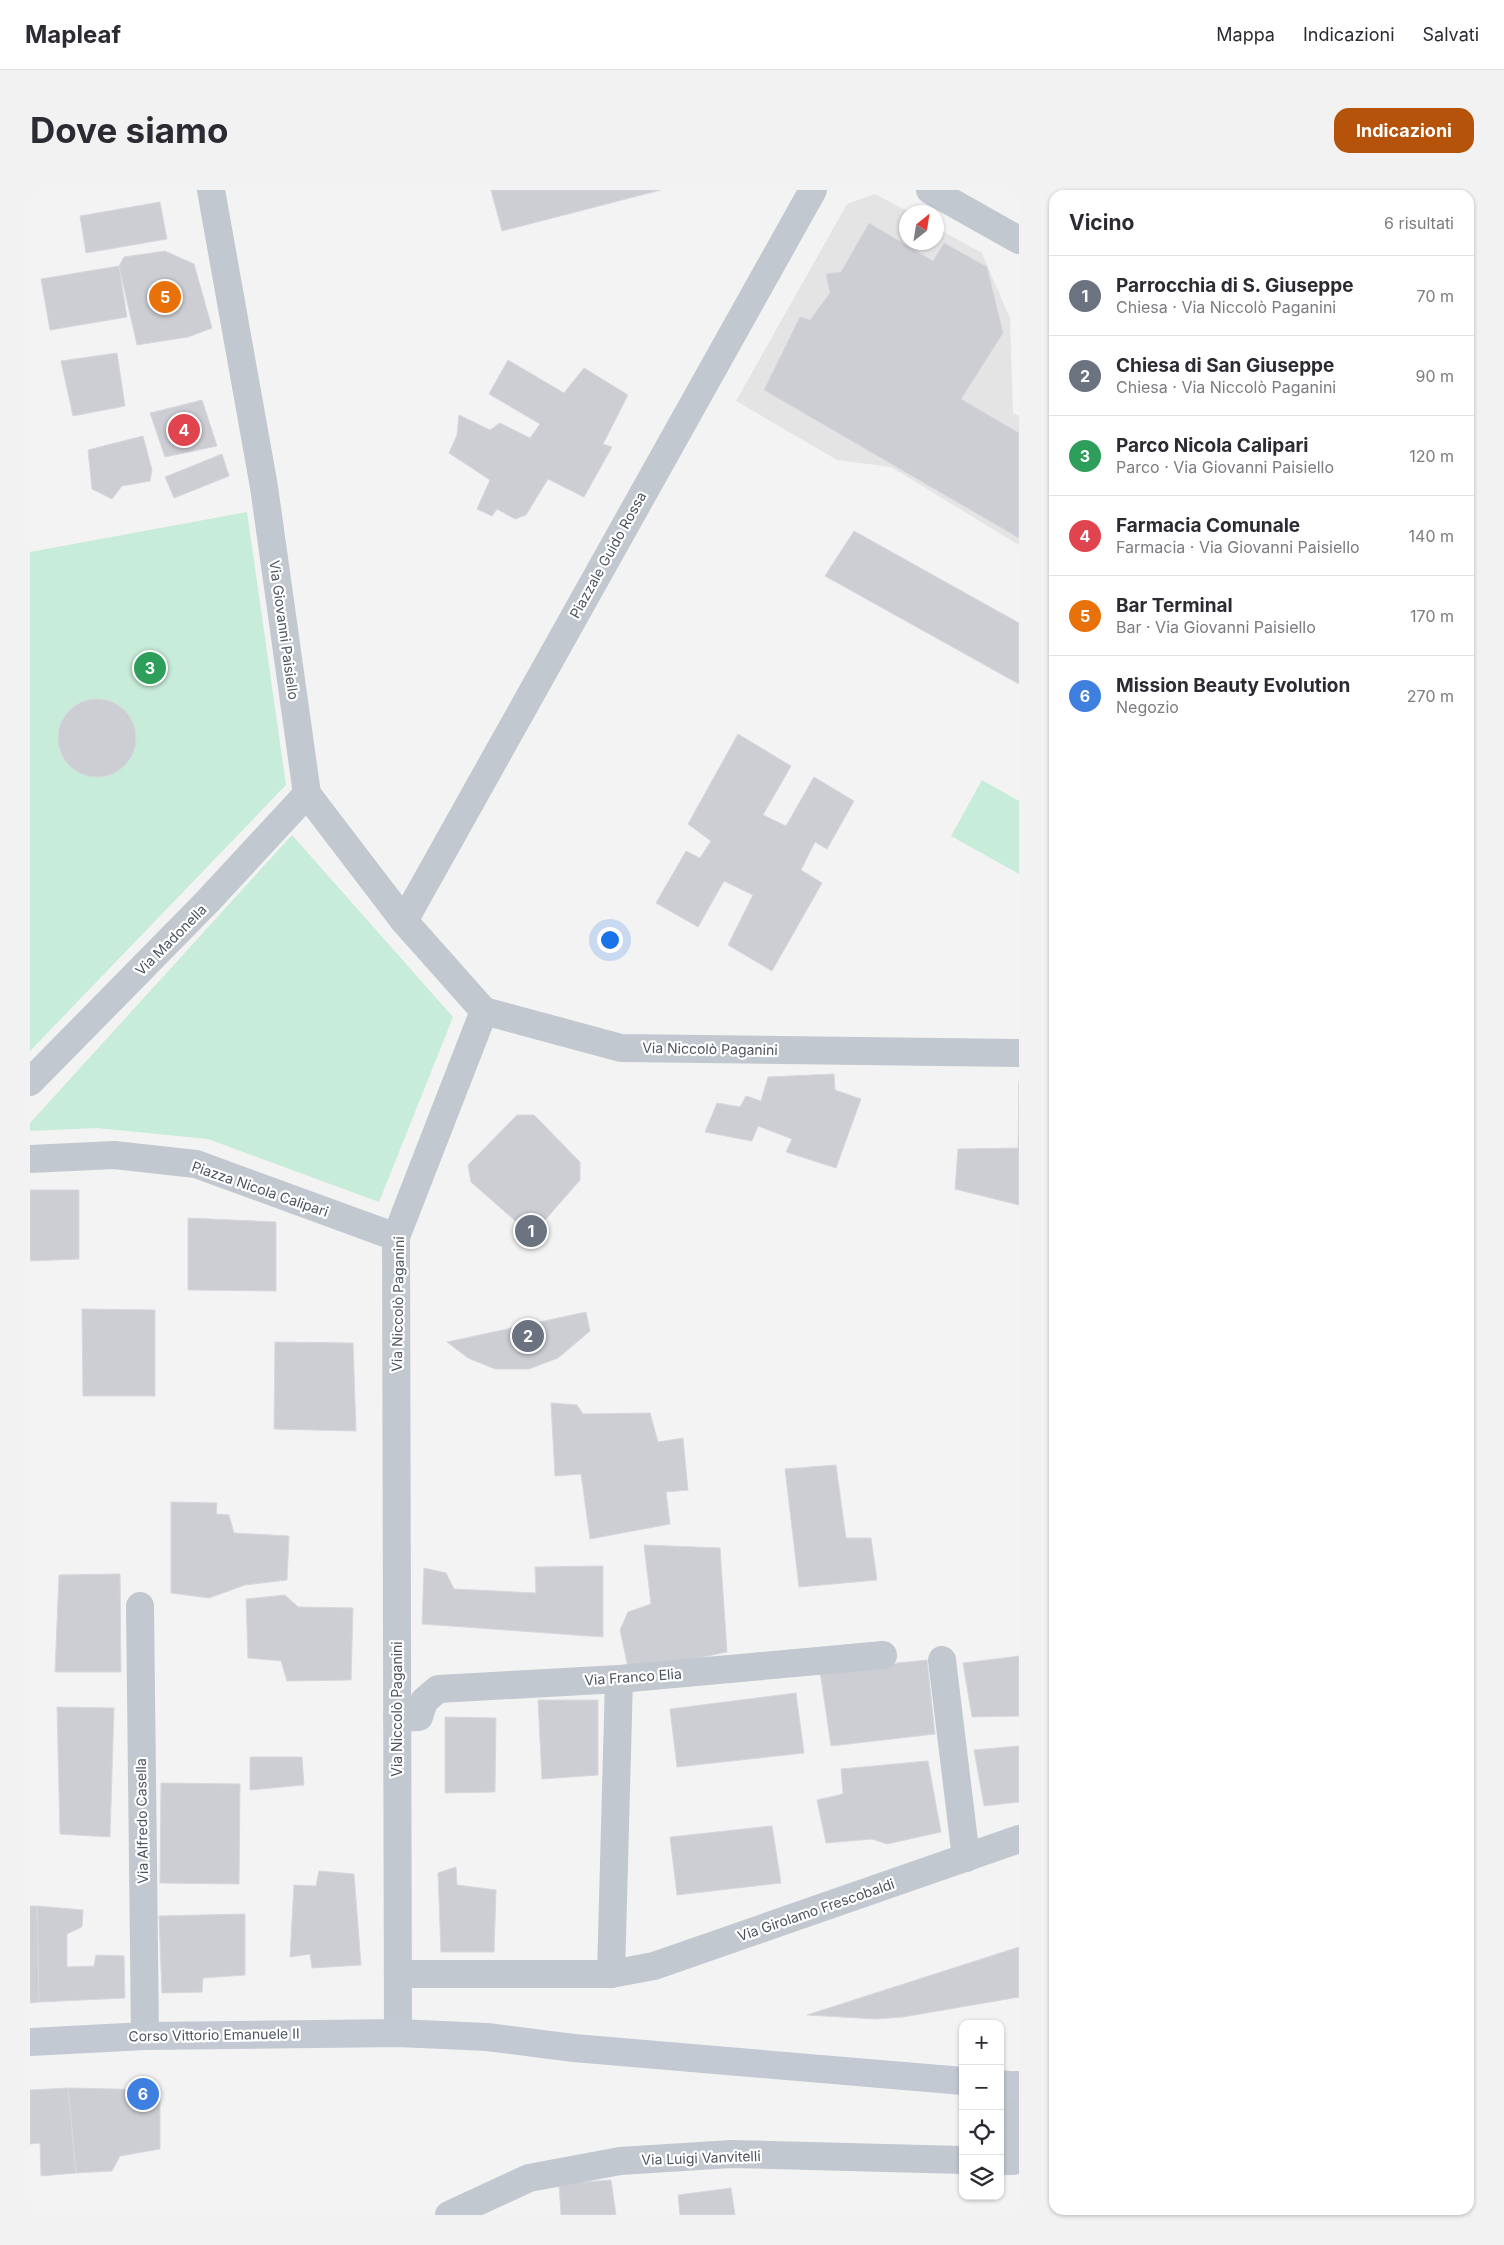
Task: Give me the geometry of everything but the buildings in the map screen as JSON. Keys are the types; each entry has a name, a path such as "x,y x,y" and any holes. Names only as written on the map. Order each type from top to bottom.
{"main road":[{"name":"Corso Vittorio Emanuele II","path":"30,2042 144,2036 398,2033 487,2037 574,2048 959,2081"}],"street":[{"name":"Via Giovanni Paisiello","path":"212,190 264,487 307,794 404,920 484,1011"},
{"name":"Piazzale Guido Rossa","path":"404,920 814,190"},
{"path":"930,190 1019,240"},
{"name":"Via Madonella","path":"30,1082 208,902 307,794"},
{"name":"Via Niccolò Paganini","path":"398,2033 396,1237 484,1011 621,1048 1019,1053"},
{"name":"Piazza Nicola Calipari","path":"30,1159 114,1155 196,1164 396,1237"},
{"name":"Via Alfredo Casella","path":"140,1606 144,2036"},
{"name":"Via Franco Elia","path":"398,1718 419,1717 424,1701 438,1689 619,1679 884,1655"},
{"path":"942,1660 966,1858"},
{"path":"612,1974 619,1679"},
{"name":"Via Girolamo Frescobaldi","path":"398,1974 612,1974 654,1966 1019,1839"},
{"path":"1004,2161 1013,2161 1012,2085"},
{"name":"Via Luigi Vanvitelli","path":"449,2215 529,2178 620,2161 731,2154 959,2160"}],"shaded area":[{"path":"875,194 899,207 899,250 944,250 944,232 982,253 1010,318 1013,413 1019,416 1019,545 891,467 837,460 736,401 847,204"}],"green space":[{"path":"247,512 286,785 30,1051 30,552"},
{"path":"982,780 1019,801 1019,874 951,836"},
{"path":"292,835 453,1017 379,1202 208,1139 96,1128 30,1131 30,1123"}],"place":[{"name":"Bar Terminal","path":"165,297"},
{"name":"Farmacia Comunale","path":"184,430"},
{"name":"Parco Nicola Calipari","path":"150,668"},
{"name":"Parrocchia di S. Giuseppe","path":"531,1231"},
{"name":"Chiesa di San Giuseppe","path":"528,1336"},
{"name":"Mission Beauty Evolution","path":"143,2094"}]}
